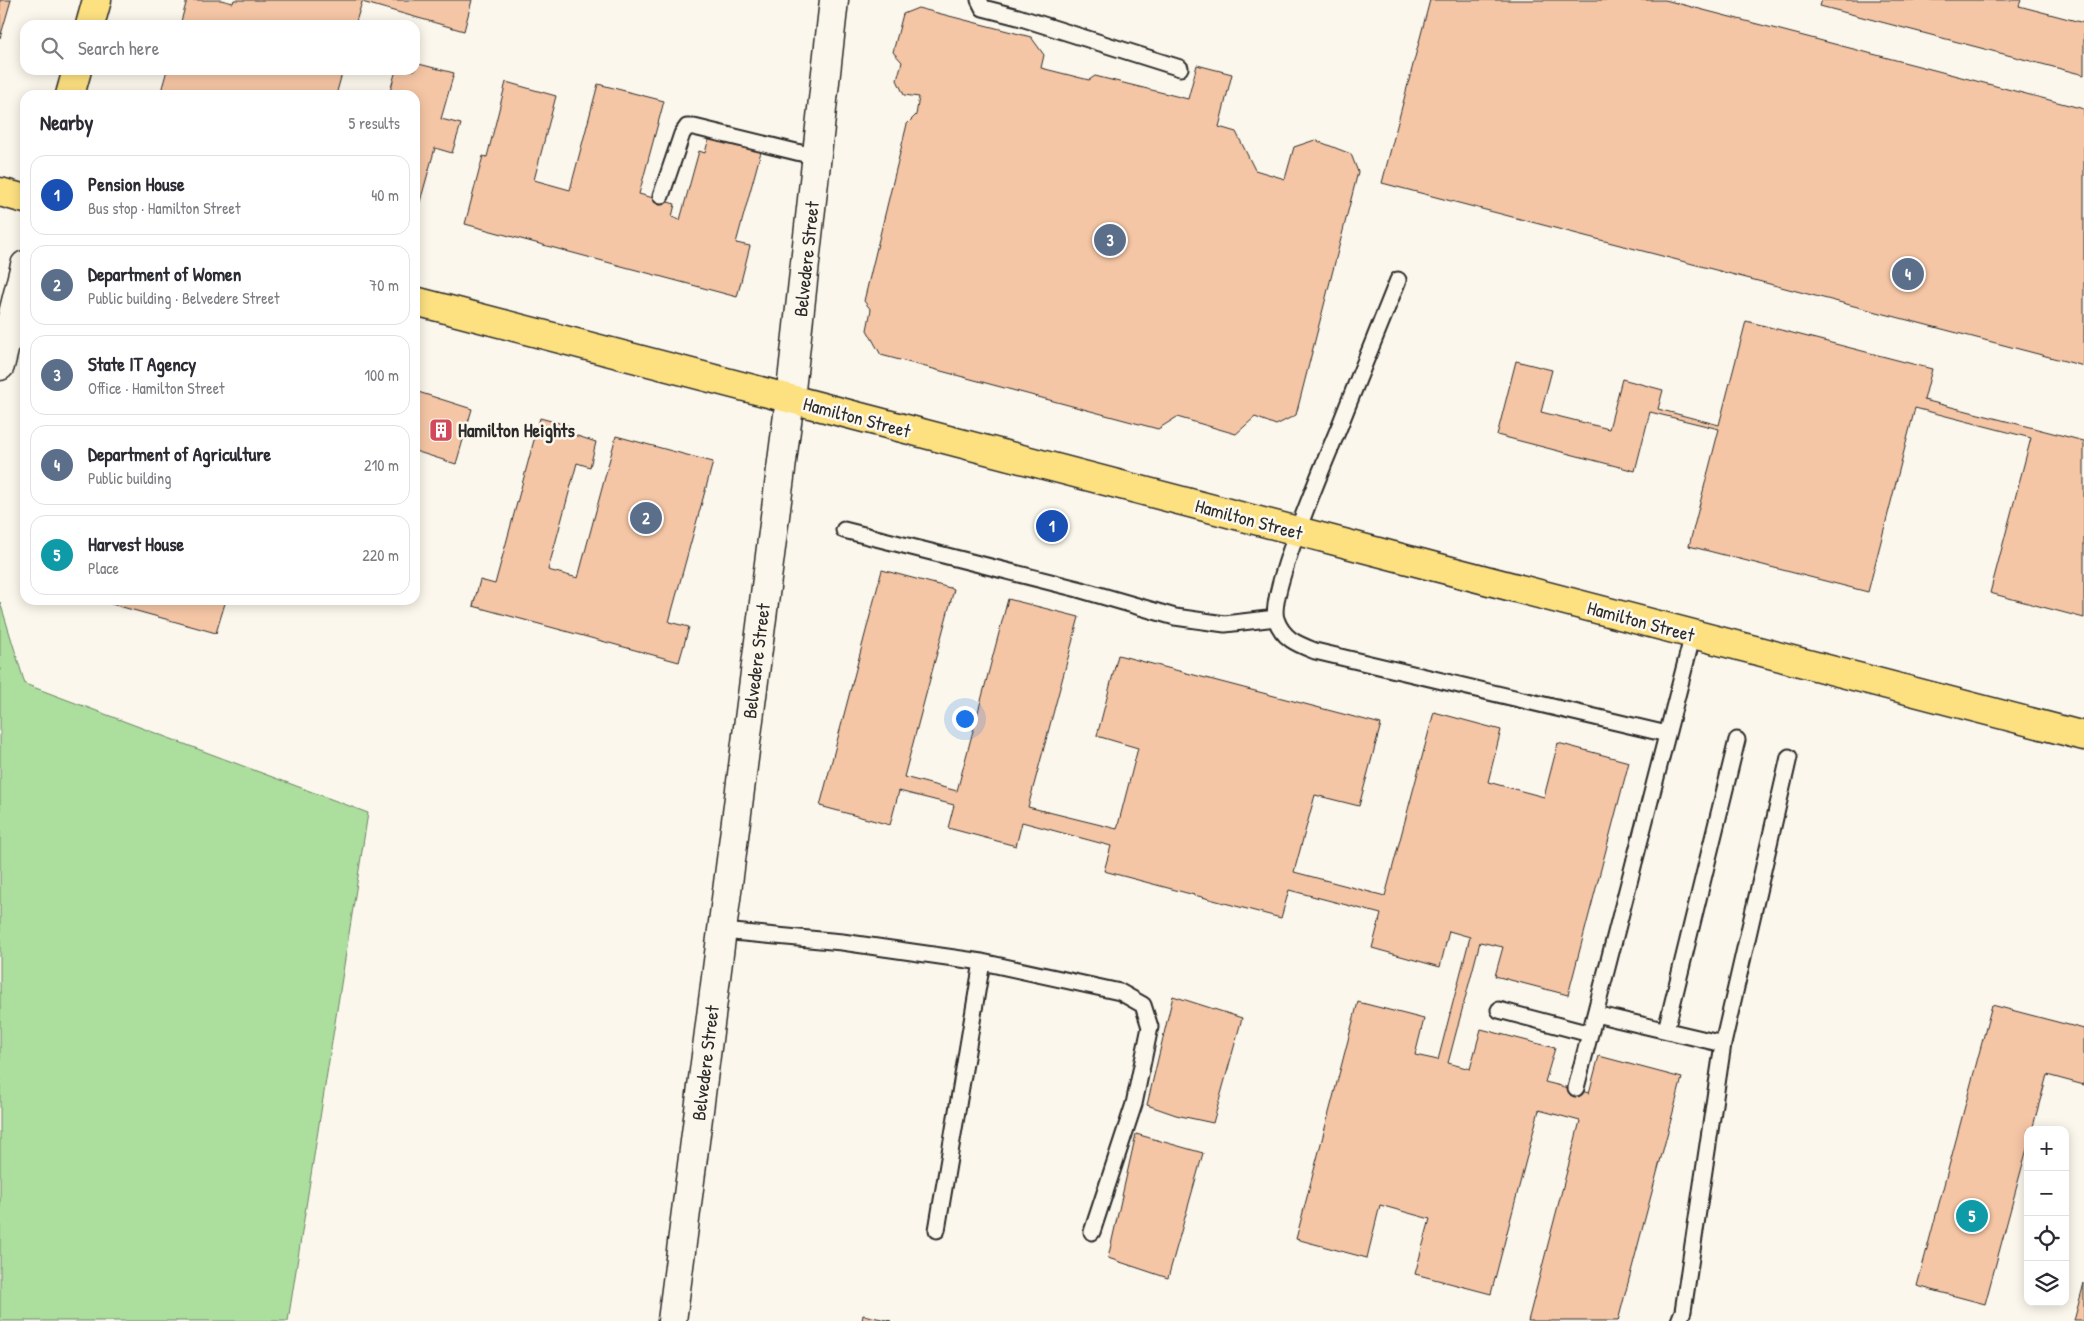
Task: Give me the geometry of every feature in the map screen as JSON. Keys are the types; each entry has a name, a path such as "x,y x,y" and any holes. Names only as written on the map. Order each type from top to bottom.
{"main road":[{"path":"91,20 97,0"},
{"path":"71,90 76,75"},
{"path":"0,192 20,198"},
{"name":"Hamilton Street","path":"420,302 2084,736"}],"street":[{"name":"Belvedere Street","path":"672,1321 790,399 834,0"},
{"path":"0,366 20,285"}],"lane":[{"path":"979,0 983,8 1018,17 1180,68"},
{"path":"661,196 682,134 687,127 694,127 817,156"},
{"path":"1398,280 1297,532 1276,601 1276,618 1285,637 1315,651 1667,734"},
{"path":"844,530 1078,589 1175,617 1225,624 1276,618"},
{"path":"1576,1088 1693,634"},
{"path":"1666,1030 1737,740"},
{"path":"1679,1321 1683,1311 1723,1044 1789,758"},
{"path":"722,931 842,942 982,962 1120,992 1143,1005 1150,1026 1134,1104 1092,1232"},
{"path":"937,1230 982,962"},
{"path":"1499,1010 1590,1034"},
{"path":"1595,1014 1723,1044"}],"green space":[{"path":"0,602 25,684 368,813 288,1321 0,1321"}],"building":[{"path":"0,0 11,0 0,38"},
{"path":"187,0 221,0 233,3 234,0 472,0 464,31 362,2 357,20 181,20"},
{"path":"1430,0 1665,0 2084,109 2084,366 1382,183"},
{"path":"1822,0 2021,0 2019,6 2084,23 2084,75 1820,6"},
{"path":"918,8 1031,37 1044,55 1041,68 1089,80 1095,76 1188,99 1197,65 1232,74 1219,127 1236,132 1255,170 1285,179 1294,147 1315,140 1351,154 1358,172 1296,415 1276,425 1255,417 1236,434 1177,417 1158,429 881,355 867,330 871,310 864,301 907,124 916,115 919,97 904,95 897,80 902,62 893,52 903,14"},
{"path":"420,64 454,73 441,119 461,124 452,153 435,148 420,202 420,90 390,90 395,75 420,75"},
{"path":"166,75 342,75 337,90 161,90"},
{"path":"506,82 556,96 534,180 570,190 598,84 664,101 639,194 675,204 672,217 680,220 699,151 705,153 710,134 762,148 736,243 750,246 737,297 465,224 483,156 487,157"},
{"path":"1746,321 1932,369 1924,400 2084,441 2084,618 1990,593 2031,438 1915,408 1868,592 1689,546 1719,429 1650,412 1635,471 1497,435 1516,361 1552,370 1541,412 1609,429 1622,379 1663,390 1658,409 1719,425"},
{"name":"Hamilton Heights","path":"420,393 472,409 456,464 420,453"},
{"path":"540,418 570,426 568,433 596,442 590,467 577,463 548,570 578,578 616,436 713,462 669,622 689,627 679,662 473,606 480,580 495,584"},
{"path":"882,570 954,589 904,777 957,791 1008,599 1079,617 1028,807 1117,829 1138,748 1097,736 1118,655 1381,724 1359,806 1315,795 1294,872 1385,896 1434,712 1501,730 1488,782 1544,797 1558,743 1629,762 1568,995 1495,976 1503,947 1480,942 1448,1063 1470,1069 1481,1029 1555,1048 1545,1082 1589,1093 1599,1056 1682,1078 1618,1321 1528,1321 1580,1121 1539,1110 1491,1294 1415,1274 1430,1219 1380,1205 1367,1258 1296,1239 1358,1002 1424,1019 1415,1055 1438,1060 1470,937 1449,931 1440,967 1372,948 1381,914 1289,890 1281,918 1104,871 1111,846 1022,822 1016,846 948,828 954,805 899,791 890,825 820,806"},
{"path":"115,605 224,605 216,633"},
{"path":"1173,996 1242,1018 1213,1123 1176,1115 1147,1105"},
{"path":"1992,1005 2084,1029 2084,1085 2047,1075 2033,1126 2024,1126 2024,1160 1985,1304 1917,1286"},
{"path":"1136,1134 1203,1153 1168,1278 1108,1258"},
{"path":"2084,1283 2084,1321 2074,1321"},
{"path":"863,1315 891,1321 862,1321"}],"place":[{"name":"State IT Agency","path":"1110,240"},
{"name":"Department of Agriculture","path":"1908,274"},
{"name":"Hamilton Heights","path":"441,430"},
{"name":"Department of Women","path":"646,518"},
{"name":"Pension House","path":"1052,526"},
{"name":"Harvest House","path":"1972,1216"}]}
